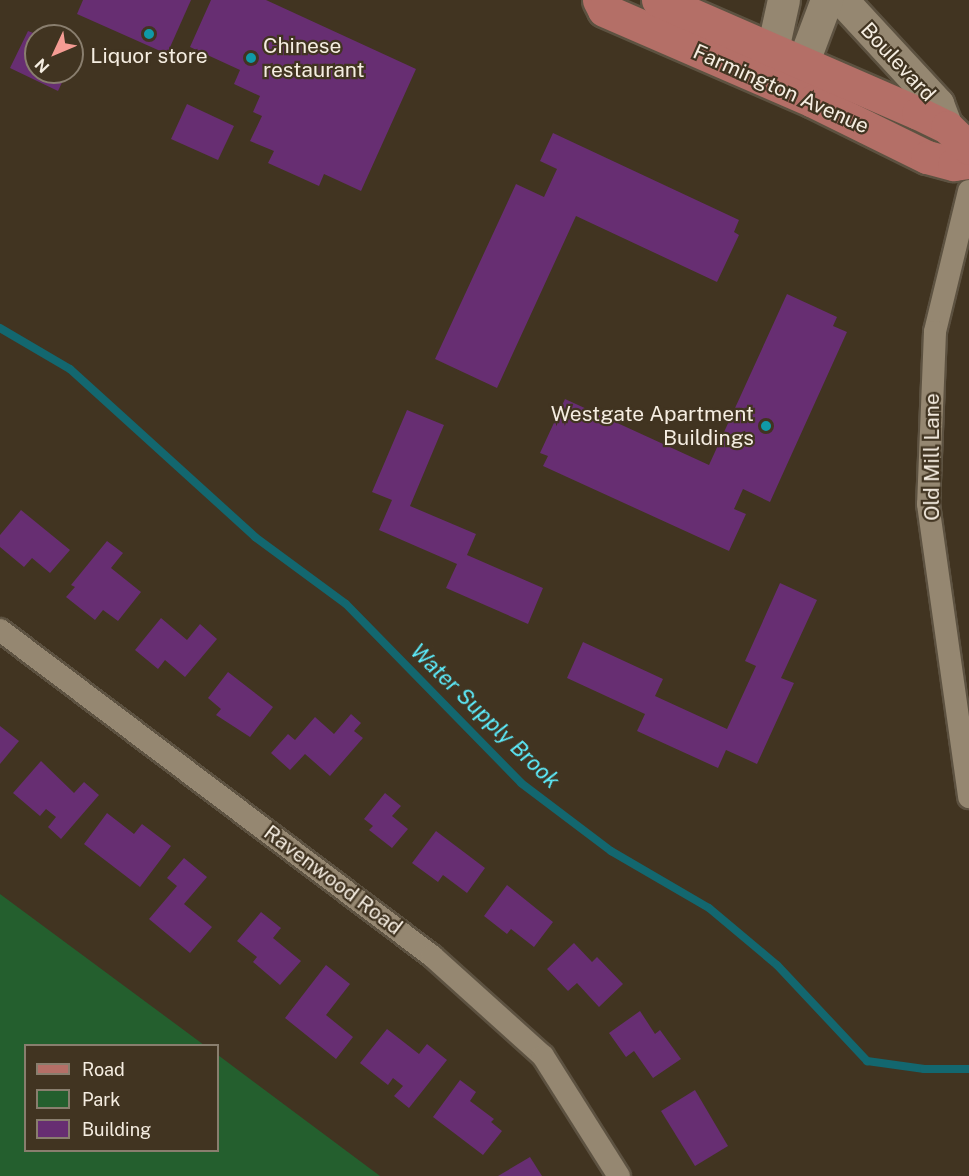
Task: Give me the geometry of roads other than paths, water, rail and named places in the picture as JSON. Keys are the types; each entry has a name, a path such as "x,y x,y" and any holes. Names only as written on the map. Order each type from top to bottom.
{"main road":[{"name":"Farmington Avenue","path":"599,0 604,10 779,63 793,92 927,157 954,164 969,162"},
{"name":"Farmington Avenue","path":"658,0 779,63 958,138"},
{"path":"779,63 784,0"},
{"path":"779,63 817,36 827,0"},
{"name":"Boulevard","path":"842,0 938,104 958,138"}],"street":[{"name":"Old Mill Lane","path":"969,191 935,332 928,504 969,797"},
{"name":"Ravenwood Road","path":"0,630 432,956 543,1056 619,1176"}],"waterway":[{"name":"Water Supply Brook","path":"0,328 70,369 255,537 346,604 521,783 611,851 709,908 777,965 867,1061 924,1069 969,1069"}],"place":[{"name":"Liquor store","path":"149,34"},
{"name":"Chinese restaurant","path":"251,58"},
{"name":"Westgate Apartment Buildings","path":"766,426"}]}
